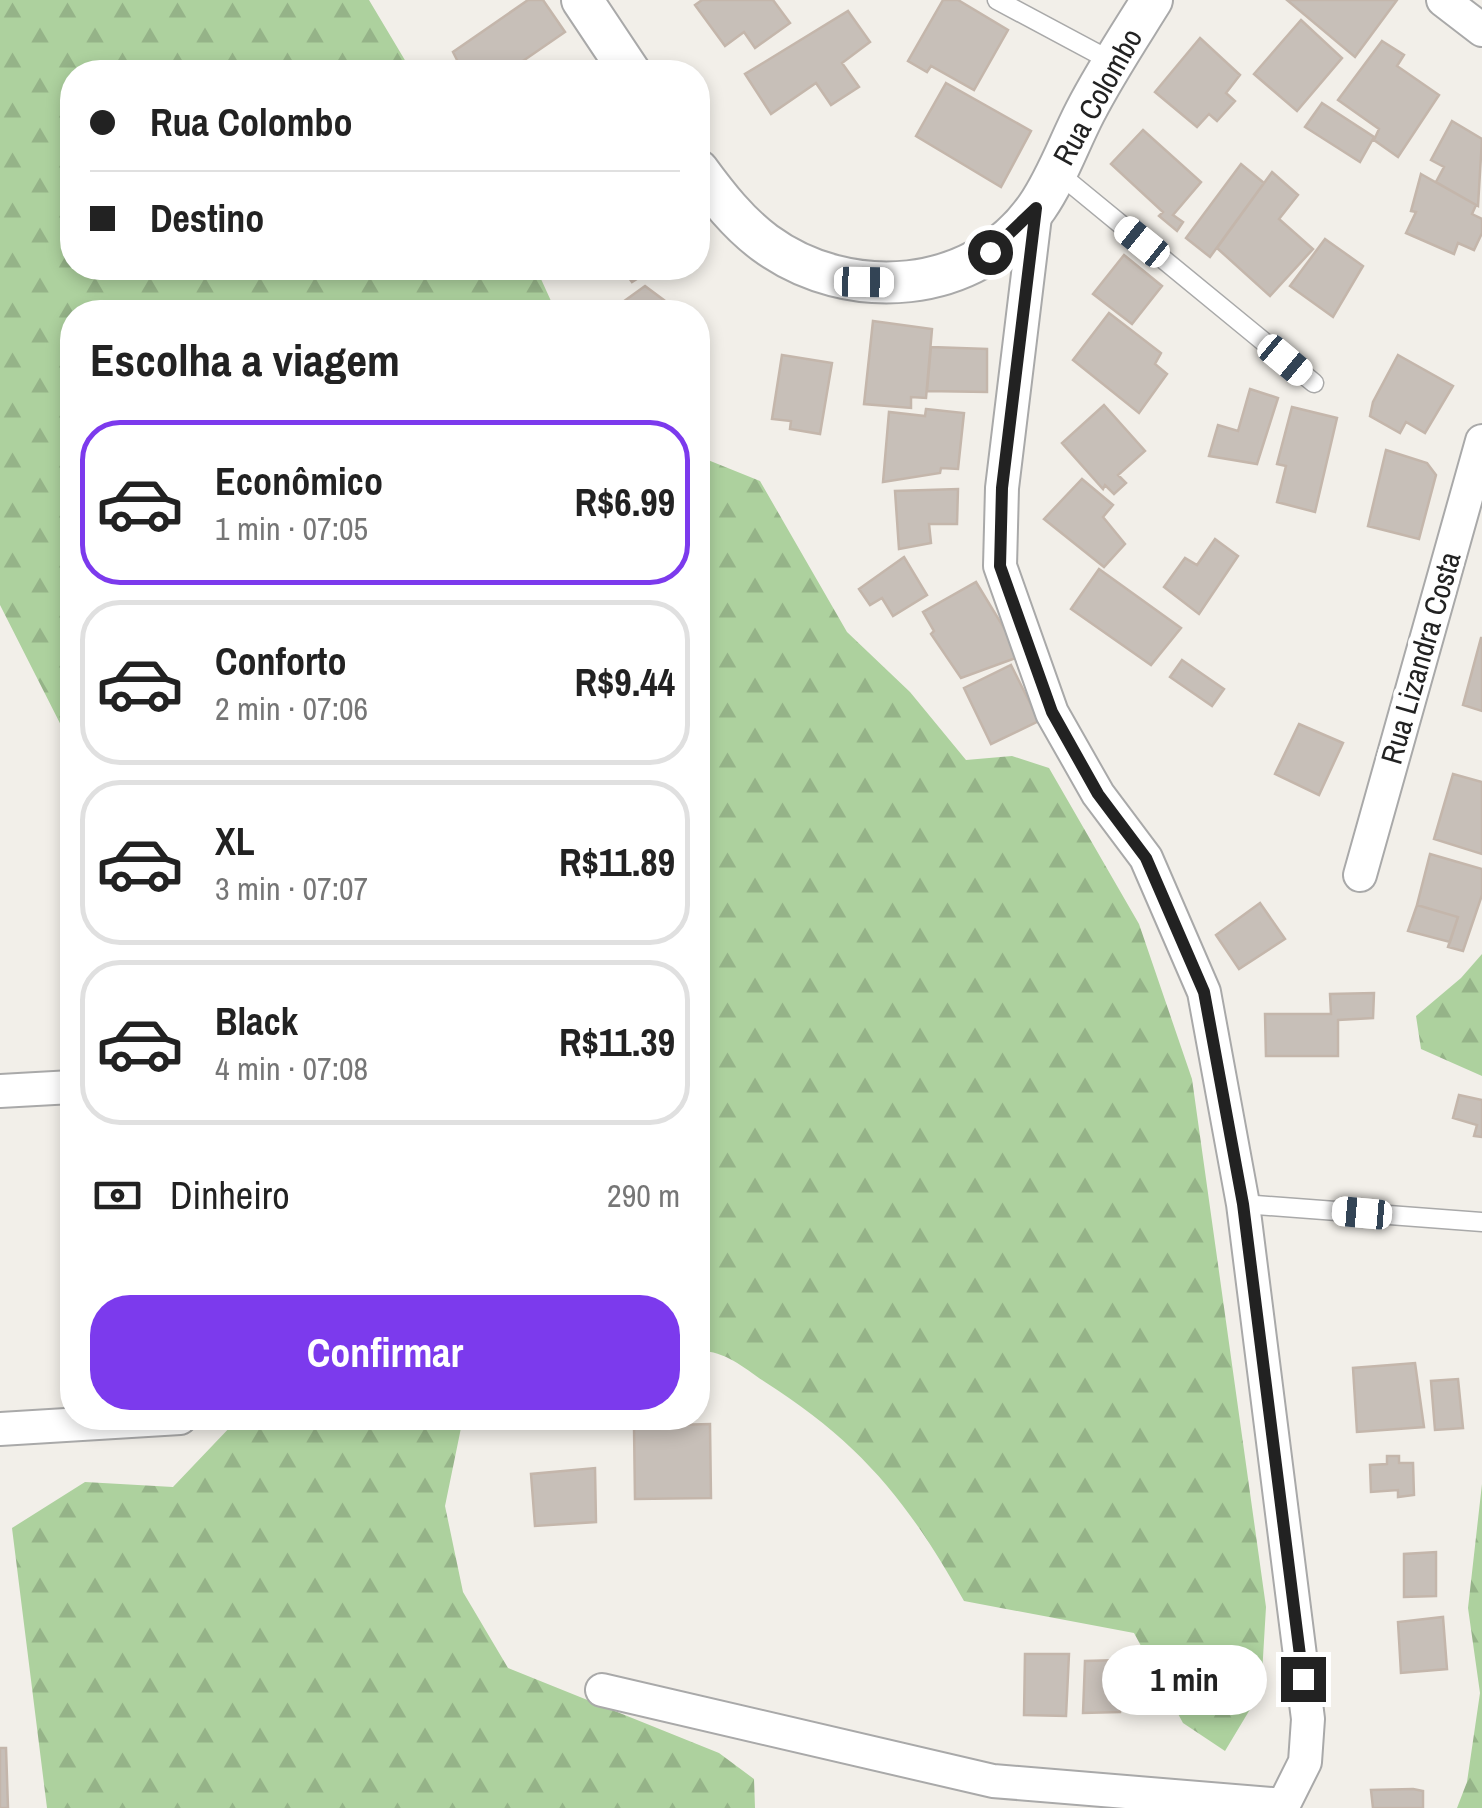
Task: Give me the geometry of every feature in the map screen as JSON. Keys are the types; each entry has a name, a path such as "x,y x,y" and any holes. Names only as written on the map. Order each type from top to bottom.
{"street":[{"path":"582,0 622,60"},
{"name":"Rua Colombo","path":"710,186 763,242 813,269 864,282 920,280 966,266 990,252 1036,208 1113,62 1152,0"},
{"path":"1443,0 1482,30"},
{"path":"602,1690 993,1781 1282,1806 1305,1762 1308,1719 1243,1204 1218,1050 1193,960 1146,858 1098,794 1052,712 1000,566 1002,488 1036,208"},
{"name":"Rua Lizandra Costa","path":"1360,875 1482,441"},
{"path":"0,1091 60,1088"},
{"path":"0,1428 60,1425"}],"lane":[{"path":"997,0 1113,62"},
{"path":"1056,172 1314,383"},
{"path":"1243,1204 1482,1222"}],"green space":[{"path":"0,0 369,0 405,60 60,60 60,280 541,280 551,300 60,300 60,723 0,605"},
{"path":"710,461 760,481 847,632 910,692 966,760 1012,756 1049,768 1139,924 1192,1079 1266,1607 1261,1691 1225,1751 1183,1723 1134,1633 964,1601 902,1505 856,1452 799,1405 741,1365 710,1352"},
{"path":"1482,954 1482,1076 1421,1049 1416,1016 1461,978"},
{"path":"227,1430 461,1430 445,1506 463,1592 508,1668 719,1753 754,1779 755,1808 47,1808 12,1528 85,1482 173,1487"},
{"path":"1482,1484 1482,1808 1457,1808 1467,1782 1480,1693 1468,1608"}],"building":[{"path":"528,0 543,0 565,32 524,60 457,60 453,52"},
{"path":"702,0 773,0 790,23 755,48 744,32 725,46 695,5"},
{"path":"943,0 958,0 1008,30 974,90 931,66 927,72 908,61"},
{"path":"1287,0 1397,0 1355,57"},
{"path":"848,11 870,42 842,63 859,87 831,105 816,83 771,114 745,74"},
{"path":"1301,20 1342,58 1297,111 1254,74"},
{"path":"1200,38 1240,75 1226,93 1235,101 1217,121 1209,114 1197,127 1155,92"},
{"path":"1382,41 1404,55 1397,66 1439,95 1398,157 1374,140 1379,129 1338,100"},
{"path":"946,83 1031,131 1001,187 916,136"},
{"path":"1322,103 1374,137 1360,162 1305,127"},
{"path":"1452,121 1482,139 1478,206 1436,182 1444,167 1431,160"},
{"path":"1143,130 1201,182 1173,215 1183,222 1177,231 1159,216 1163,212 1111,164"},
{"path":"1241,164 1264,183 1210,257 1186,238"},
{"path":"1272,172 1298,195 1279,219 1313,249 1270,296 1217,248"},
{"path":"1421,174 1476,205 1472,214 1482,219 1482,233 1474,250 1458,243 1454,254 1406,233 1416,212 1411,211"},
{"path":"1325,239 1363,266 1333,317 1290,286"},
{"path":"1124,255 1162,286 1132,324 1093,294"},
{"path":"645,286 664,300 626,300"},
{"path":"1109,313 1161,353 1155,364 1167,374 1139,413 1073,360"},
{"path":"873,321 932,329 926,398 911,397 911,408 864,404"},
{"path":"931,347 987,349 987,392 927,391"},
{"path":"782,355 832,363 820,434 790,429 791,421 772,419"},
{"path":"1398,355 1453,386 1425,433 1406,422 1400,433 1370,416 1373,402"},
{"path":"1250,389 1278,398 1257,464 1209,456 1218,425 1238,431"},
{"path":"1104,405 1145,451 1118,475 1126,483 1114,494 1105,485 1103,489 1062,443"},
{"path":"1292,407 1337,418 1315,512 1277,502 1286,466 1277,464"},
{"path":"926,409 964,413 958,469 941,468 940,473 883,482 889,412 925,416"},
{"path":"1386,450 1427,463 1436,475 1419,539 1368,526"},
{"path":"1082,479 1113,505 1103,517 1125,544 1104,567 1044,519"},
{"path":"958,489 957,524 929,524 931,543 899,549 895,491"},
{"path":"1215,539 1238,556 1199,614 1164,587 1185,558 1197,565"},
{"path":"904,557 927,595 893,616 882,598 870,605 859,589"},
{"path":"1099,569 1181,628 1151,665 1071,609"},
{"path":"976,582 1021,656 961,678 931,634 934,631 923,612"},
{"path":"1482,638 1482,711 1463,705"},
{"path":"1182,660 1224,689 1212,706 1170,677"},
{"path":"1011,665 1039,721 991,744 964,688"},
{"path":"1299,724 1343,743 1319,795 1275,774"},
{"path":"1453,774 1482,782 1482,854 1434,839"},
{"path":"1430,854 1482,869 1482,895 1463,951 1448,947 1458,917 1417,905"},
{"path":"1260,903 1285,939 1239,969 1216,935"},
{"path":"1417,905 1458,917 1450,942 1408,931"},
{"path":"1374,993 1373,1018 1338,1020 1338,1056 1266,1056 1265,1014 1331,1014 1330,994"},
{"path":"1459,1095 1482,1100 1482,1137 1474,1136 1477,1125 1453,1118"},
{"path":"1415,1363 1424,1427 1357,1432 1353,1368"},
{"path":"1458,1379 1463,1428 1435,1430 1431,1381"},
{"path":"710,1424 711,1498 635,1499 634,1430 710,1430"},
{"path":"1387,1456 1399,1456 1399,1463 1413,1463 1414,1495 1398,1497 1398,1490 1371,1492 1370,1465 1387,1464"},
{"path":"595,1468 596,1522 535,1526 531,1474"},
{"path":"1436,1552 1436,1596 1404,1597 1404,1554"},
{"path":"1443,1617 1447,1669 1401,1673 1398,1622"},
{"path":"1025,1654 1069,1654 1066,1716 1024,1715"},
{"path":"1120,1660 1120,1712 1083,1713 1085,1661"},
{"path":"0,1748 6,1748 8,1808 0,1808"},
{"path":"1371,1790 1423,1791 1423,1808 1373,1808"}],"route":[{"path":"990,252 1036,208 997,536 1000,566 1052,712 1075,759 1146,858 1204,992 1218,1050 1243,1204 1303,1679"}]}
